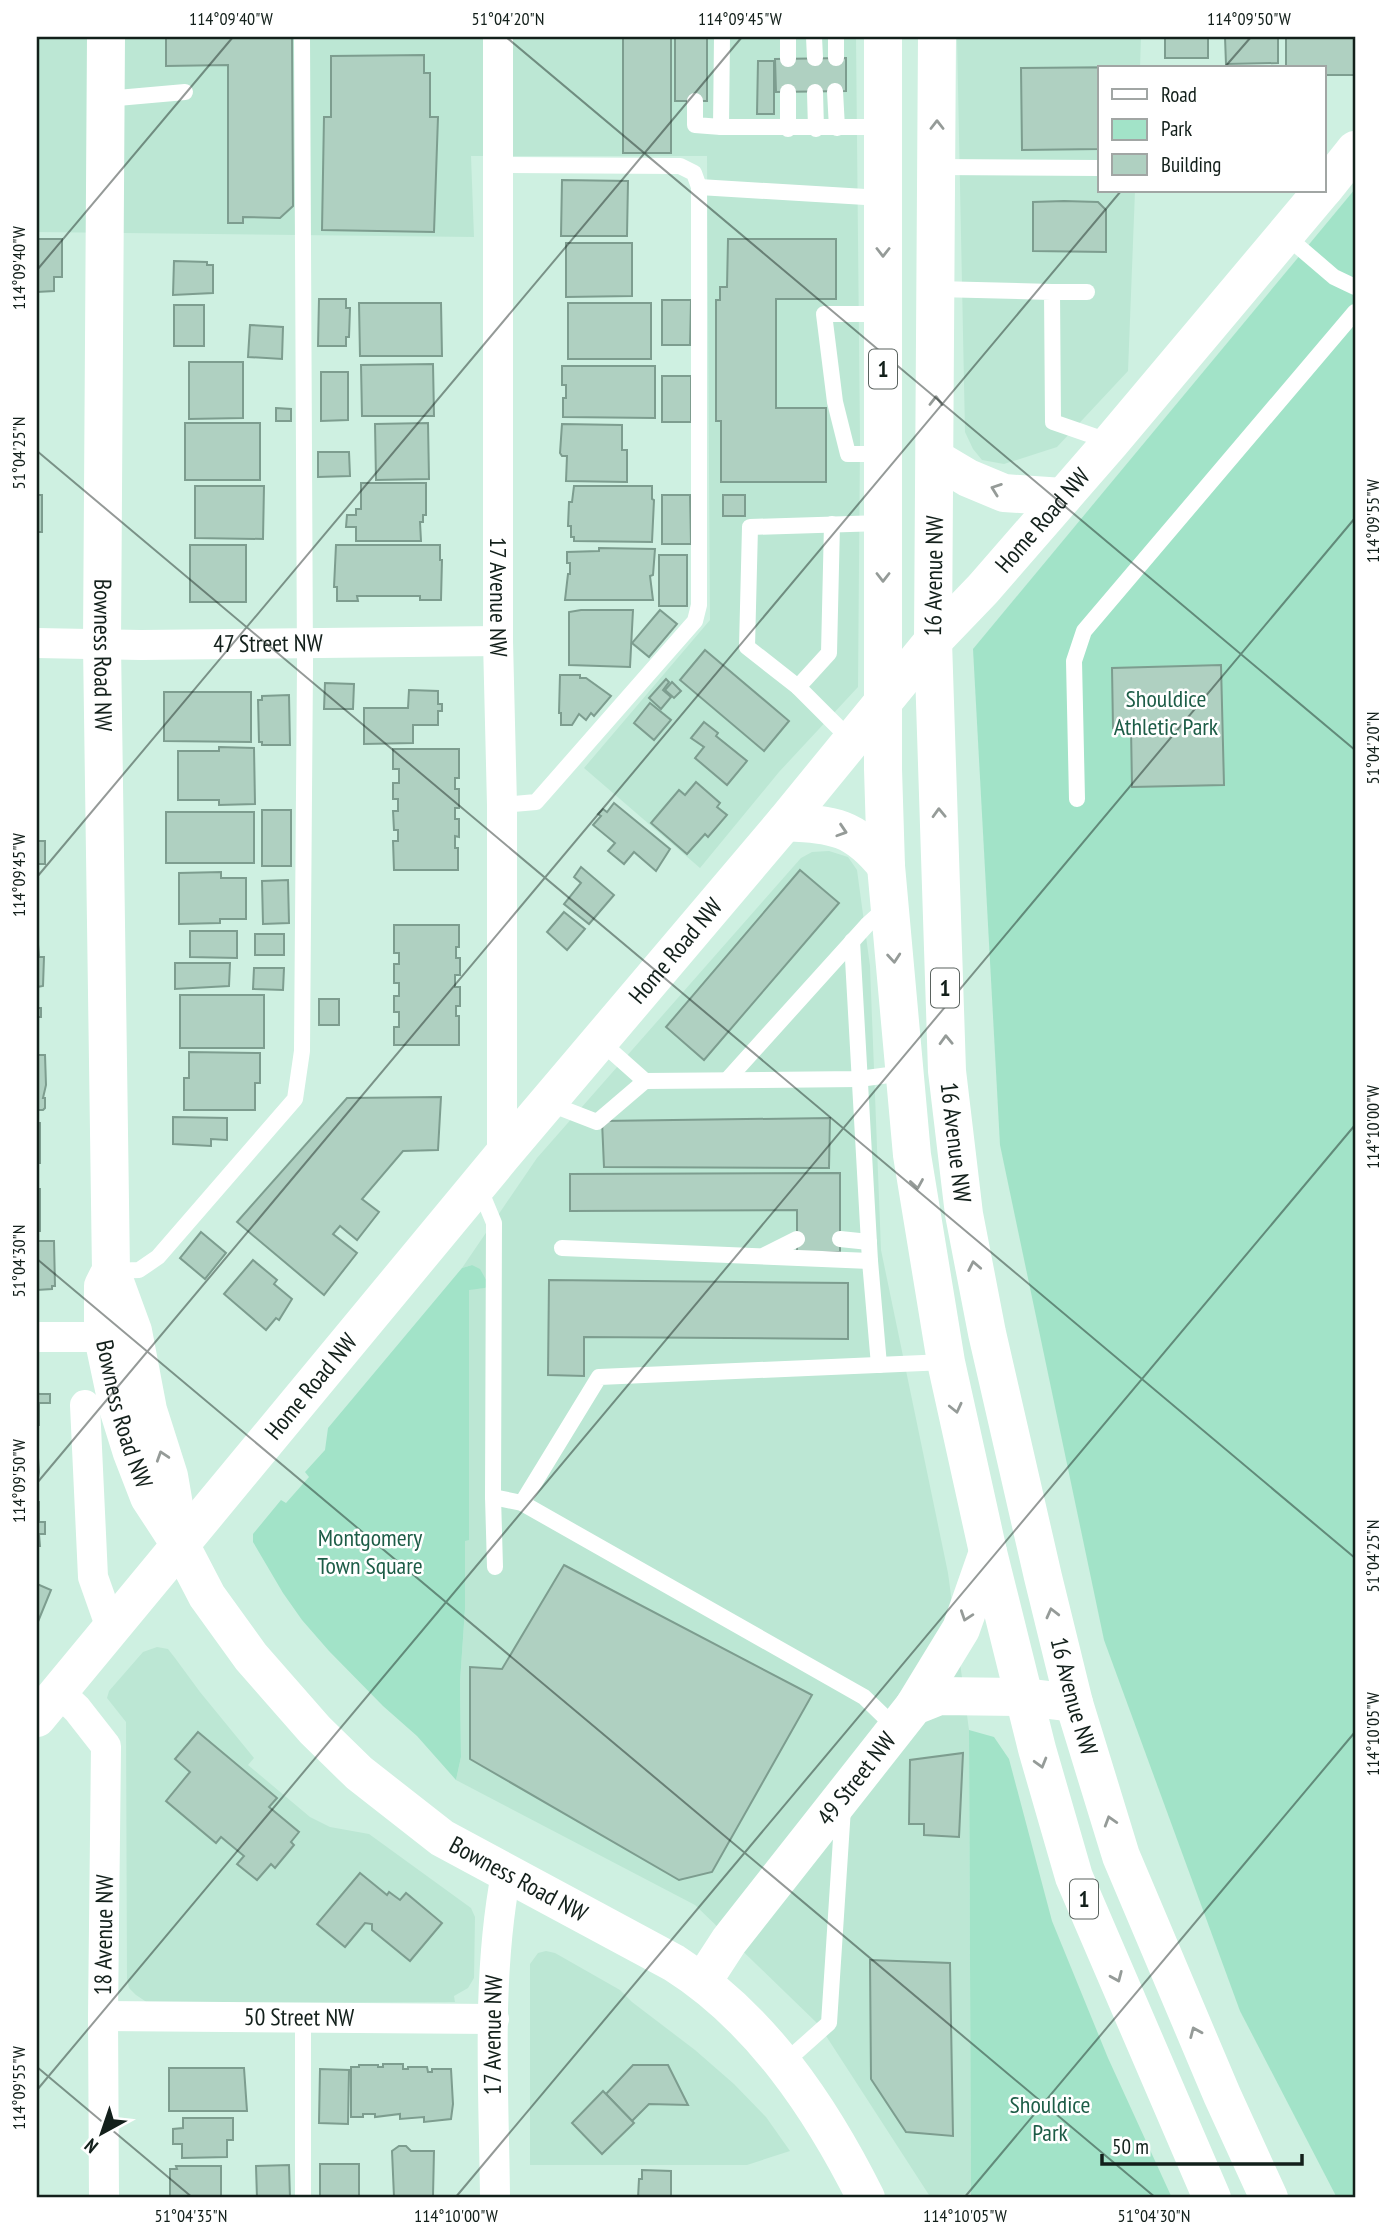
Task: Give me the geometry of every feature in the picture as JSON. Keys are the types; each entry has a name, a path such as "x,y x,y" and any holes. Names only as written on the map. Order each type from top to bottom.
{"main road":[{"name":"Bowness Road NW","path":"106,37 102,645 111,1271 133,1331 148,1410 169,1476 181,1546"},
{"name":"16 Avenue NW","path":"883,37 883,702 886,866 912,1155 946,1362 988,1552 1024,1697 1074,1877 1212,2198"},
{"name":"16 Avenue NW","path":"937,37 933,641 947,1070 964,1214 987,1333 1074,1703 1121,1856 1222,2095 1269,2198"},
{"name":"Home Road NW","path":"47,1704 933,641 983,589 1111,442 1319,192"},
{"path":"936,459 968,478 1004,493 1063,497"},
{"path":"785,821 846,830 861,838 886,866"},
{"name":"Bowness Road NW","path":"111,1271 103,1286 103,1337 118,1408 132,1453 149,1497 181,1546 206,1596 251,1657 315,1730 359,1773 442,1838 703,1981 741,2017 783,2064 846,2158 866,2198"},
{"name":"49 Street NW","path":"703,1981 729,1941 905,1717 961,1629 988,1552"},
{"path":"905,1717 939,1696 1024,1697 1074,1703"}],"street":[{"name":"17 Avenue NW","path":"498,37 498,641 502,805 502,1156"},
{"name":"47 Street NW","path":"37,643 102,645 498,641"},
{"path":"37,1337 103,1337"},
{"path":"85,1405 93,1577 111,1628"},
{"name":"18 Avenue NW","path":"47,1704 78,1709 106,1745 104,2198"},
{"name":"17 Avenue NW","path":"495,2198 494,2019 499,1908 506,1874"},
{"name":"50 Street NW","path":"103,2016 494,2019"}],"lane":[{"path":"111,1271 139,1270 158,1257 295,1099 302,1051 305,642 302,37"},
{"path":"721,127 722,37"},
{"path":"788,37 788,59"},
{"path":"814,37 815,58"},
{"path":"836,37 836,58"},
{"path":"835,91 837,128"},
{"path":"106,99 186,92"},
{"path":"788,92 788,129"},
{"path":"815,92 816,129"},
{"path":"695,101 695,125 788,129 883,127"},
{"path":"497,165 680,166 694,173 699,187 699,605 695,621 536,803 502,805"},
{"path":"936,167 1098,168"},
{"path":"699,187 882,198"},
{"path":"1285,235 1334,277 1355,287"},
{"path":"936,289 1087,292"},
{"path":"1052,292 1053,422 1111,442"},
{"path":"1077,799 1074,661 1084,631 1355,312"},
{"path":"883,314 824,314 835,402 848,454 883,454"},
{"path":"851,740 799,687 747,647 750,527 883,523"},
{"path":"799,687 829,653 832,524"},
{"path":"727,1080 852,941 890,905"},
{"path":"852,941 870,1261 879,1365"},
{"path":"600,1041 645,1081"},
{"path":"548,1103 597,1122 645,1081 859,1079 904,1073"},
{"path":"478,1186 494,1223 495,1567"},
{"path":"762,1257 797,1239"},
{"path":"840,1239 869,1242"},
{"path":"562,1248 870,1261"},
{"path":"522,1503 599,1377 946,1362"},
{"path":"493,1497 522,1503 864,1697 905,1717"},
{"path":"783,2064 829,2023 844,1795"},
{"path":"303,2019 303,2198"}],"shaded area":[{"path":"37,37 856,37 860,442 858,687 779,772 700,868 584,768 710,620 707,156 471,156 474,237 37,232"},
{"path":"957,37 1141,37 1140,66 1098,66 1098,192 1135,192 1128,371 1057,447 1004,464 982,460 965,432"},
{"path":"829,851 848,857 857,870 870,966 881,1250 948,1573 969,1730 971,2194 929,2195 819,2025 695,1905 456,1780 461,1757 460,1682 465,1609 465,1540 469,1539 469,1289 485,1288 472,1265 462,1268 537,1158 801,858 812,852"},
{"path":"157,1647 168,1649 254,1758 248,1765 310,1817 330,1827 369,1834 471,1908 475,1917 474,1978 468,1988 454,1996 455,2002 148,2003 129,1988 126,1722 107,1698 109,1691 143,1652"},
{"path":"538,1953 555,1953 620,1990 695,2050 766,2117 790,2151 747,2165 530,2165 530,1964"}],"green space":[{"name":"Shouldice Athletic Park","path":"1355,189 1355,2198 1337,2198 1240,2011 1104,1640 1000,1145 973,649"},
{"name":"Montgomery Town Square","path":"472,1265 480,1269 489,1285 469,1290 469,1540 465,1541 465,1609 460,1682 461,1757 456,1780 417,1736 383,1706 302,1620 253,1542 253,1534 281,1500 286,1503 309,1477 305,1472 325,1450 328,1428 462,1268"},
{"name":"Shouldice Park","path":"969,1730 994,1737 1009,1759 1052,1921 1108,2058 1172,2198 971,2198"}],"building":[{"path":"166,37 292,37 293,206 280,218 243,217 243,223 228,223 228,65 166,66"},
{"path":"623,37 671,37 671,153 623,153"},
{"path":"675,37 707,37 707,101 675,101"},
{"path":"1165,37 1208,37 1208,58 1165,58"},
{"path":"1225,37 1278,37 1278,63 1226,64"},
{"path":"1286,37 1355,37 1355,75 1326,75 1326,66 1286,66"},
{"path":"424,55 424,73 430,73 430,117 438,117 434,232 322,230 324,117 331,117 331,56"},
{"path":"846,58 846,91 776,92 775,59"},
{"path":"758,61 774,61 774,114 757,114"},
{"path":"1098,67 1098,149 1022,150 1021,68"},
{"path":"562,180 628,181 627,236 561,236"},
{"path":"1033,202 1098,202 1106,210 1106,252 1033,251"},
{"path":"37,239 62,239 62,277 54,277 54,291 37,292"},
{"path":"728,239 836,239 836,299 776,299 776,408 826,408 826,482 721,482 721,421 716,421 716,300 720,300 720,287 727,287"},
{"path":"566,243 632,243 632,296 566,297"},
{"path":"174,261 207,262 207,265 213,265 213,293 173,295"},
{"path":"319,299 346,299 346,308 350,308 346,346 318,346"},
{"path":"662,300 691,300 690,345 662,345"},
{"path":"359,303 441,303 442,356 360,356"},
{"path":"568,303 651,303 651,359 568,359"},
{"path":"174,305 204,305 204,346 174,346"},
{"path":"250,325 283,327 282,359 248,357"},
{"path":"189,362 243,362 243,418 189,419"},
{"path":"433,364 434,416 362,416 361,365"},
{"path":"562,366 655,366 655,418 563,417 566,385 562,385"},
{"path":"321,372 348,372 348,420 321,421"},
{"path":"662,376 691,376 691,422 662,422"},
{"path":"276,408 291,409 291,421 276,421"},
{"path":"185,423 260,423 260,480 185,480"},
{"path":"428,423 429,479 376,480 375,424"},
{"path":"562,424 622,425 622,450 627,450 627,482 566,481 567,456 560,453"},
{"path":"318,452 349,452 350,476 318,477"},
{"path":"361,483 426,483 426,515 423,515 423,522 420,522 421,541 356,541 356,527 346,527 347,515 356,515 356,509 361,509"},
{"path":"195,486 264,486 263,539 195,538"},
{"path":"574,486 652,486 652,542 574,541 574,537 571,537 571,526 568,526 569,502 572,502"},
{"path":"37,495 42,495 42,532 38,532 37,540"},
{"path":"662,495 690,495 691,544 662,544"},
{"path":"723,495 745,495 745,516 723,516"},
{"path":"190,545 246,545 246,602 190,602"},
{"path":"336,545 440,545 441,600 420,600 420,596 357,596 358,601 337,601 337,587 334,587"},
{"path":"599,548 655,549 653,575 650,576 653,600 565,600 570,574 567,552 599,551"},
{"path":"659,555 687,555 687,606 659,606"},
{"path":"633,610 630,667 569,665 569,612"},
{"path":"660,610 677,624 649,657 632,643"},
{"path":"705,650 789,721 764,751 680,680"},
{"path":"1221,665 1224,785 1132,787 1131,728 1113,728 1112,668"},
{"path":"560,675 580,675 580,678 586,678 611,696 594,716 591,713 586,720 579,714 572,725 561,725"},
{"path":"666,679 669,682 663,690 671,697 661,709 649,698"},
{"path":"672,682 681,691 674,698 665,690"},
{"path":"325,683 354,684 353,709 324,709"},
{"path":"409,690 438,691 438,704 442,704 442,711 438,711 438,725 413,725 413,743 364,744 364,708 408,708"},
{"path":"164,692 251,692 251,742 164,741"},
{"path":"289,695 290,745 262,745 262,742 259,742 258,700 262,700 262,696"},
{"path":"650,703 671,720 654,740 634,723"},
{"path":"704,722 718,733 716,736 747,761 727,785 695,758 704,747 691,738"},
{"path":"219,747 254,748 255,804 219,805 219,800 178,800 178,751 219,751"},
{"path":"393,749 459,749 459,778 455,778 455,789 459,789 459,808 455,808 455,819 459,819 459,837 455,836 458,870 394,870 393,841 398,841 398,830 394,830 393,811 398,811 398,799 393,799 393,783 399,783 399,769 393,769"},
{"path":"696,782 720,803 717,807 727,815 708,837 705,834 687,854 651,823 679,790 685,795"},
{"path":"614,803 670,849 656,871 634,852 624,864 608,851 615,843 593,825 601,816 598,814 603,809 607,812"},
{"path":"262,810 291,810 291,866 262,866"},
{"path":"166,812 254,812 254,863 166,863"},
{"path":"37,841 45,841 45,864 37,864"},
{"path":"581,867 614,895 589,924 564,904 581,883 574,877"},
{"path":"800,870 839,903 704,1060 666,1027"},
{"path":"221,872 221,878 246,878 246,919 179,924 179,873"},
{"path":"288,880 289,923 263,924 262,881"},
{"path":"564,912 585,929 567,950 547,932"},
{"path":"394,925 459,925 456,958 460,958 460,975 455,975 455,987 460,987 460,1006 456,1006 456,1016 459,1016 459,1045 394,1045 394,1027 399,1027 399,1012 394,1012 394,996 399,996 399,983 394,983 394,964 399,964 399,953 394,953"},
{"path":"190,931 237,931 237,958 190,957"},
{"path":"37,932 39,957 44,957 43,986 37,987"},
{"path":"255,934 284,934 284,955 255,955"},
{"path":"175,963 230,963 229,986 175,989"},
{"path":"254,968 284,968 283,990 253,989"},
{"path":"180,995 264,995 264,1048 180,1048"},
{"path":"319,999 339,999 339,1025 319,1025"},
{"path":"37,1008 41,1008 41,1017 38,1017 37,1046"},
{"path":"189,1052 260,1053 260,1083 255,1083 255,1110 184,1110 184,1078 189,1078"},
{"path":"37,1055 45,1055 43,1110 37,1110"},
{"path":"441,1097 438,1150 403,1151 362,1199 379,1212 357,1240 340,1226 333,1234 357,1253 324,1295 237,1222 347,1098"},
{"path":"173,1117 227,1118 227,1140 211,1139 211,1146 173,1144"},
{"path":"830,1118 829,1168 604,1167 602,1121"},
{"path":"37,1123 40,1123 40,1163 37,1163"},
{"path":"840,1173 840,1252 797,1252 797,1210 570,1211 570,1174"},
{"path":"37,1189 40,1189 40,1231 37,1231"},
{"path":"201,1232 226,1253 205,1279 180,1258"},
{"path":"37,1241 54,1241 55,1286 52,1286 52,1289 37,1290"},
{"path":"253,1260 277,1280 274,1284 292,1299 279,1320 276,1318 266,1330 224,1294"},
{"path":"549,1280 848,1283 848,1339 584,1337 584,1376 548,1375"},
{"path":"37,1392 50,1394 50,1403 39,1403 39,1425 37,1425"},
{"path":"37,1444 39,1472 37,1486"},
{"path":"37,1502 39,1522 45,1522 45,1534 39,1534 40,1546 37,1546"},
{"path":"564,1565 812,1695 712,1872 679,1880 470,1759 470,1667 502,1669"},
{"path":"37,1584 51,1590 37,1624"},
{"path":"198,1732 277,1798 269,1807 299,1832 291,1842 294,1845 275,1868 271,1864 257,1880 237,1864 244,1856 221,1837 216,1843 166,1801 190,1772 175,1759"},
{"path":"963,1753 959,1837 924,1835 924,1824 909,1824 910,1760"},
{"path":"360,1873 387,1895 389,1892 400,1900 406,1893 442,1923 410,1961 372,1930 372,1924 365,1923 345,1947 317,1924"},
{"path":"870,1960 950,1963 953,2136 906,2132 871,2079"},
{"path":"383,2064 403,2064 403,2069 427,2067 428,2072 432,2072 432,2069 451,2069 451,2119 424,2122 424,2117 400,2119 400,2114 375,2117 375,2114 363,2114 363,2117 351,2117 351,2067 383,2067"},
{"path":"633,2065 668,2065 688,2105 649,2104 632,2121 606,2094"},
{"path":"169,2068 244,2068 247,2111 169,2111"},
{"path":"320,2069 349,2070 348,2124 319,2123"},
{"path":"603,2091 634,2123 602,2154 572,2123"},
{"path":"183,2118 233,2118 233,2140 227,2140 227,2157 182,2158 182,2144 173,2144 173,2129 183,2128"},
{"path":"399,2146 406,2146 411,2151 434,2151 433,2196 394,2197 392,2151"},
{"path":"320,2164 359,2164 359,2196 320,2196"},
{"path":"289,2165 290,2198 257,2198 256,2166"},
{"path":"176,2166 221,2166 221,2198 170,2198 170,2169 177,2169"},
{"path":"642,2170 671,2171 671,2198 638,2198"}]}
